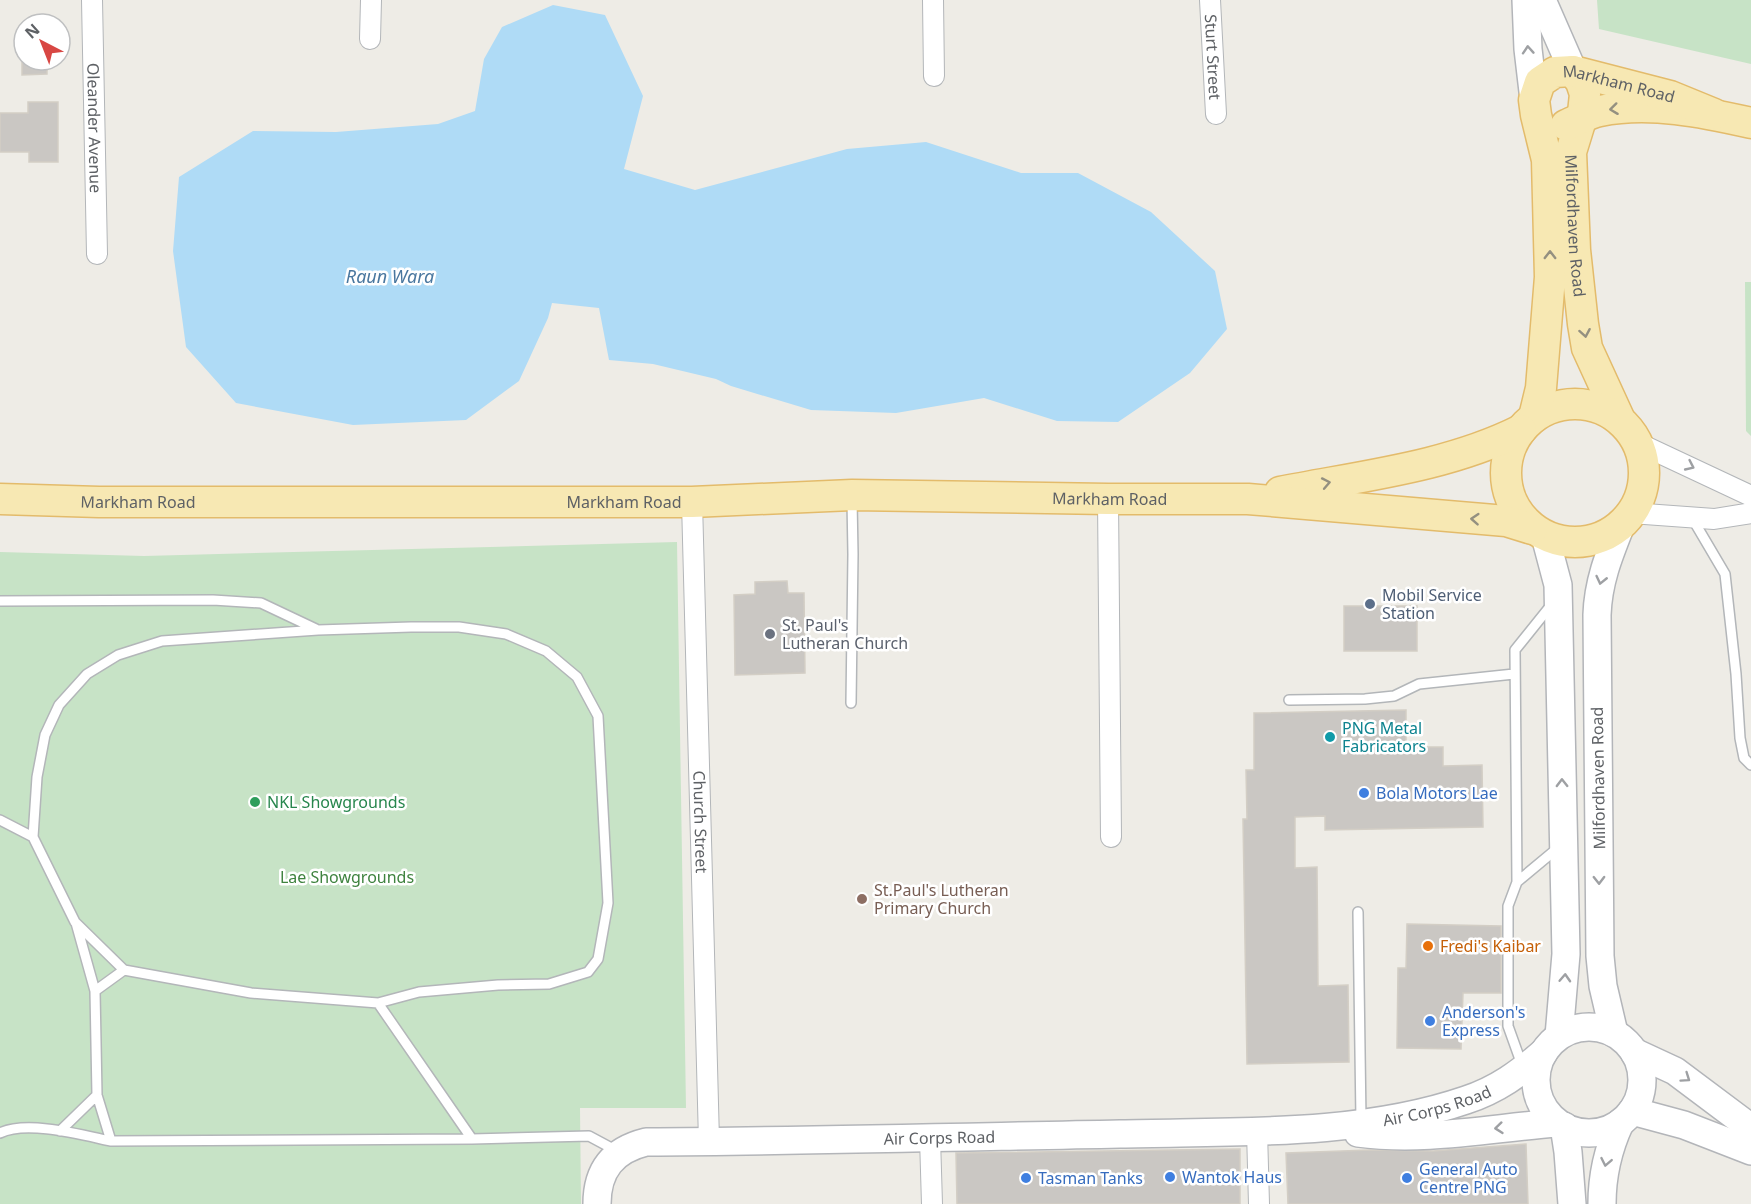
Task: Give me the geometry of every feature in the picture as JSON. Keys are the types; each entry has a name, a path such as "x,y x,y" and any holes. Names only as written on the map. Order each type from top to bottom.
{"main road":[{"name":"Milfordhaven Road","path":"1526,0 1528,49 1535,107 1547,160 1550,276 1541,388 1528,424"},
{"name":"Milfordhaven Road","path":"1542,0 1585,94 1585,105 1571,152 1575,250 1587,348 1628,431"},
{"name":"Markham Road","path":"1714,114 1670,96 1573,71 1555,72 1540,82 1535,107 1547,124 1556,125 1566,125 1603,110 1642,107 1714,114 1751,123"},
{"path":"1577,404 1600,408 1628,431 1643,457 1644,479 1639,501 1626,519 1609,534 1589,542 1567,542 1539,532 1517,512 1508,492 1506,471 1510,449 1528,424 1555,407 1577,404"},
{"name":"Markham Road","path":"1248,499 1464,454 1495,443 1528,424"},
{"name":"Markham Road","path":"0,499 99,502 692,502 852,495 1248,499 1506,521 1539,532"},
{"name":"Milfordhaven Road","path":"1614,1033 1603,986 1600,956 1597,615 1604,567 1626,519"},
{"path":"1539,532 1554,567 1558,598 1566,954 1539,1062 1536,1079 1538,1095 1545,1111 1572,1131 1588,1133 1605,1131 1626,1117 1684,1125 1751,1151"},
{"path":"1543,1053 1572,1029 1601,1028 1626,1041 1634,1052 1642,1071 1641,1092 1610,1146 1605,1165 1602,1204"},
{"path":"1634,1052 1675,1071 1751,1128"},
{"name":"Air Corps Road","path":"619,1152 629,1146 646,1142 1257,1131 1361,1123 1420,1113 1467,1100 1501,1086 1543,1053"},
{"path":"1560,1124 1568,1152 1572,1204"},
{"name":"Air Corps Road","path":"1318,1127 1403,1137 1560,1124"},
{"path":"597,1204 602,1176 608,1164 619,1152"}],"street":[{"name":"Oleander Avenue","path":"92,0 97,254"},
{"path":"370,0 370,39"},
{"path":"933,0 934,76"},
{"name":"Sturt Street","path":"1210,0 1216,114"},
{"path":"1628,431 1751,496"},
{"path":"1108,499 1111,837"},
{"name":"Church Street","path":"692,502 709,1141"},
{"path":"1626,519 1714,519 1751,513"},
{"path":"1257,1131 1259,1204"},
{"path":"930,1138 932,1204"}],"lane":[{"path":"850,703 852,495"},
{"path":"1692,518 1725,573 1736,674 1740,738 1744,758 1751,765"},
{"path":"1543,1053 1508,1026 1508,906 1517,882 1514,675 1515,650 1558,598"},
{"path":"0,601 213,600 261,603 318,630"},
{"path":"75,922 124,970 251,993 378,1003 419,992 498,985 549,984 588,972 598,959 608,903 598,716 577,677 546,651 506,634 459,627 318,630 162,641 118,655 87,674 59,705 45,735 37,777 33,837 75,922 95,992 97,1095 111,1141"},
{"path":"1289,700 1365,699 1394,696 1419,684 1514,675"},
{"path":"0,820 33,837"},
{"path":"1517,882 1564,842"},
{"path":"1358,912 1361,1123"},
{"path":"95,992 124,970"},
{"path":"378,1003 472,1139"},
{"path":"60,1131 97,1095"},
{"path":"0,1133 11,1128 60,1131 111,1141 589,1136 619,1152"}],"green space":[{"path":"1597,0 1751,0 1751,64 1599,29"},
{"path":"1745,282 1751,282 1751,436 1746,431"},
{"name":"Lae Showgrounds","path":"677,542 686,1108 580,1108 581,1204 0,1204 0,552 144,556"}],"water":[{"name":"Raun Wara","path":"553,5 605,15 643,96 624,169 695,190 847,149 926,142 1021,173 1078,173 1151,212 1215,271 1227,329 1190,373 1118,422 1057,421 984,398 896,413 811,410 731,386 716,379 653,364 609,360 599,308 552,303 548,318 519,381 466,420 353,425 236,403 186,347 173,251 179,177 253,131 336,132 438,124 475,111 484,59 502,27"}],"building":[{"path":"22,72 47,72 47,74 22,75"},
{"path":"28,102 58,102 58,162 29,162 29,152 0,152 0,113 28,113"},
{"name":"St. Paul's Lutheran Church","path":"787,581 788,593 804,593 805,673 735,675 734,595 755,594 755,582"},
{"path":"1344,606 1417,606 1417,651 1344,651"},
{"path":"1406,710 1406,747 1443,747 1443,766 1482,765 1483,827 1325,830 1325,816 1295,817 1295,868 1317,867 1318,986 1348,985 1349,1062 1247,1064 1243,819 1247,819 1246,770 1254,770 1254,713"},
{"path":"1407,924 1501,926 1501,993 1463,993 1461,1049 1397,1048 1398,968 1406,968"},
{"name":"General Auto Centre PNG","path":"1526,1144 1528,1204 1288,1204 1286,1153 1370,1150 1433,1151"},
{"path":"1240,1149 1240,1204 957,1204 956,1153"}],"place":[{"name":"Mobil Service Station","path":"1370,604"},
{"name":"St. Paul's Lutheran Church","path":"770,634"},
{"name":"PNG Metal Fabricators","path":"1330,737"},
{"name":"Bola Motors Lae","path":"1364,793"},
{"name":"NKL Showgrounds","path":"255,802"},
{"name":"St.Paul's Lutheran Primary Church","path":"862,899"},
{"name":"Fredi's Kaibar","path":"1428,946"},
{"name":"Anderson's Express","path":"1430,1021"},
{"name":"Wantok Haus","path":"1170,1177"},
{"name":"Tasman Tanks","path":"1026,1178"},
{"name":"General Auto Centre PNG","path":"1407,1178"}]}
